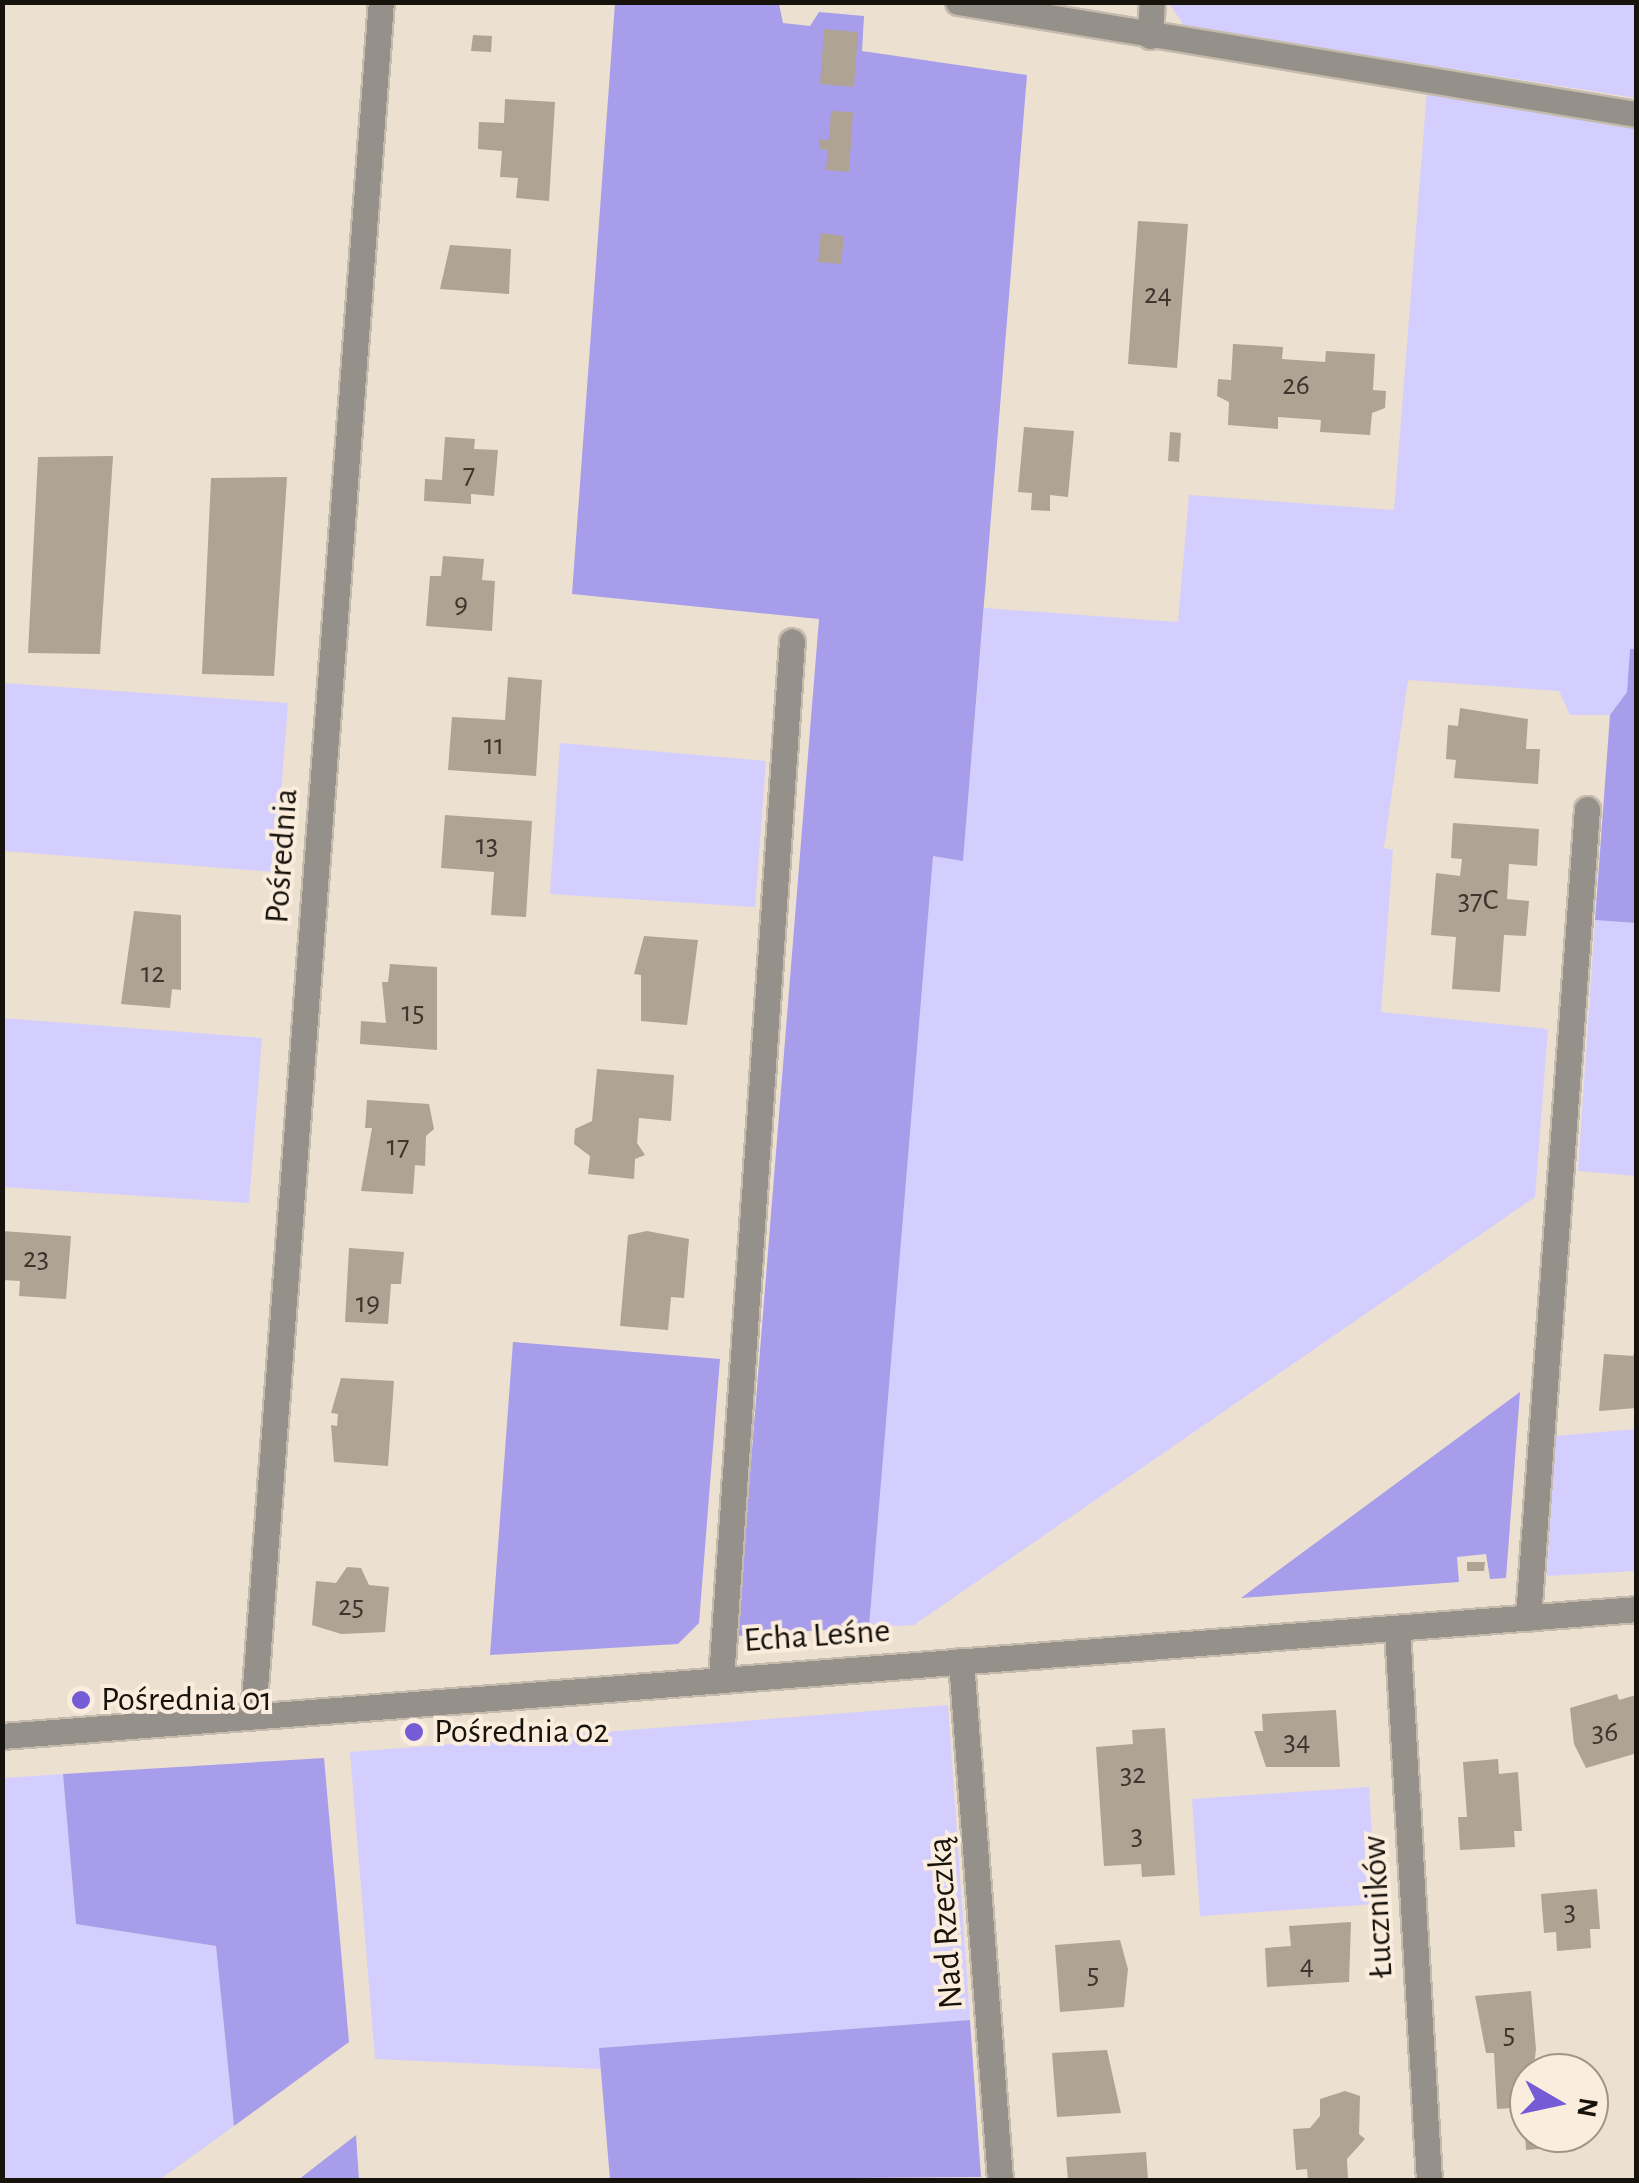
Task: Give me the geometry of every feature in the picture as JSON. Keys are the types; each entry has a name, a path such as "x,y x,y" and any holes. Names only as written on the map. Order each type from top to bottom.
{"street":[{"name":"Pośrednia","path":"253,1714 382,2"},
{"path":"958,2 1636,114"},
{"path":"1150,36 1152,2"},
{"path":"720,1678 792,640"},
{"path":"1528,1618 1587,809"},
{"name":"Echa Leśne","path":"2,1736 1636,1609"},
{"name":"Łuczników","path":"1397,1629 1429,2180"},
{"name":"Nad Rzeczką","path":"961,1661 1000,2180"}],"shaded area":[{"path":"615,3 772,3 779,4 783,23 810,26 819,12 864,16 862,51 1027,75 963,861 933,856 869,1627 737,1636 819,619 572,594"},
{"path":"1169,3 1636,3 1636,98 1184,26"},
{"path":"1427,90 1636,128 1636,649 1630,650 1627,692 1610,715 1570,715 1559,691 1408,680 1384,848 1393,850 1381,1012 1548,1029 1535,1197 914,1625 869,1627 933,856 963,860 984,608 1178,622 1189,495 1394,510"},
{"path":"1630,649 1636,649 1636,923 1595,920 1610,715 1627,692"},
{"path":"3,683 288,703 275,872 3,851"},
{"path":"560,743 766,761 755,907 550,894"},
{"path":"1595,920 1636,923 1636,1176 1578,1171"},
{"path":"2,1018 262,1038 249,1203 3,1187"},
{"path":"513,1342 720,1359 699,1623 678,1644 490,1655"},
{"path":"1520,1392 1506,1578 1490,1579 1486,1554 1457,1557 1459,1582 1241,1598"},
{"path":"1636,1429 1636,1571 1547,1576 1555,1436"},
{"path":"948,1705 970,2020 600,2048 601,2069 375,2059 350,1752"},
{"path":"324,1758 349,2042 234,2126 216,1946 76,1924 63,1774"},
{"path":"63,1774 76,1924 216,1946 234,2126 159,2180 3,2180 3,1778"},
{"path":"1369,1787 1376,1904 1200,1916 1192,1799"},
{"path":"970,2020 981,2177 610,2180 599,2048"},
{"path":"356,2135 359,2180 298,2180"}],"building":[{"path":"824,29 858,32 854,87 820,84"},
{"path":"473,35 492,36 491,52 471,51"},
{"path":"505,99 555,102 549,201 516,198 518,178 500,177 502,151 478,149 479,122 504,123"},
{"path":"831,111 853,112 849,172 826,170 828,150 819,149 819,139 829,140"},
{"path":"1138,221 1188,224 1177,368 1128,364"},
{"path":"821,233 844,236 841,264 818,262"},
{"path":"450,245 511,249 509,294 440,289"},
{"path":"1233,344 1283,347 1282,359 1325,362 1326,351 1375,354 1373,390 1386,391 1385,408 1372,413 1370,435 1320,432 1321,420 1278,417 1278,429 1228,425 1229,402 1217,396 1218,379 1231,380"},
{"path":"1024,427 1074,431 1068,497 1050,495 1050,511 1031,510 1032,493 1018,492"},
{"path":"1170,432 1181,433 1179,462 1168,461"},
{"path":"445,437 475,439 474,449 498,450 494,496 471,494 471,504 424,501 425,479 442,480"},
{"path":"113,456 100,654 28,653 38,457"},
{"path":"287,477 274,676 202,674 211,478"},
{"path":"443,556 484,559 482,580 495,581 492,631 426,626 430,576 441,576"},
{"path":"508,677 542,680 536,776 448,770 452,717 505,720"},
{"path":"1460,708 1528,719 1526,749 1540,749 1538,784 1454,778 1456,760 1446,759 1448,725 1458,726"},
{"path":"445,815 532,821 526,917 491,915 494,872 441,868"},
{"path":"1453,823 1539,829 1537,866 1509,864 1507,899 1529,901 1526,936 1504,935 1500,992 1452,989 1456,937 1431,935 1436,873 1460,876 1462,859 1451,858"},
{"path":"134,911 181,915 181,990 172,989 170,1008 121,1004"},
{"path":"644,936 698,940 687,1025 641,1021 641,975 634,974"},
{"path":"390,964 437,967 437,1050 360,1044 361,1021 386,1023 382,982 388,982"},
{"path":"597,1069 674,1075 671,1121 639,1118 637,1143 645,1155 635,1159 634,1179 588,1174 590,1156 574,1144 575,1129 592,1121"},
{"path":"367,1100 429,1104 434,1129 426,1136 425,1166 415,1165 413,1194 361,1191 372,1128 365,1128"},
{"path":"2,1231 71,1236 66,1299 19,1296 20,1281 2,1280"},
{"path":"647,1231 689,1239 684,1298 671,1297 668,1330 620,1326 628,1235"},
{"path":"349,1248 404,1252 401,1284 391,1284 388,1324 345,1322"},
{"path":"1636,1345 1636,1408 1599,1411 1604,1354 1633,1356"},
{"path":"341,1378 394,1381 388,1466 334,1462 331,1425 337,1426 338,1414 331,1413"},
{"path":"1467,1562 1485,1562 1484,1571 1467,1571"},
{"path":"347,1567 361,1568 369,1585 389,1587 385,1632 341,1634 312,1625 316,1581 336,1583"},
{"path":"1617,1694 1619,1700 1636,1695 1634,1754 1586,1768 1574,1744 1570,1708"},
{"path":"1336,1710 1340,1767 1266,1767 1254,1731 1263,1731 1262,1714"},
{"path":"1165,1728 1175,1875 1142,1877 1141,1864 1104,1866 1096,1747 1133,1744 1132,1730"},
{"path":"1498,1759 1499,1774 1518,1772 1522,1831 1514,1831 1515,1847 1460,1850 1458,1817 1467,1817 1463,1762"},
{"path":"1597,1889 1600,1929 1590,1929 1591,1948 1557,1951 1556,1932 1544,1933 1541,1894"},
{"path":"1351,1922 1349,1982 1267,1987 1265,1948 1291,1946 1289,1926"},
{"path":"1120,1940 1128,1969 1124,2007 1060,2012 1055,1945"},
{"path":"1531,1991 1536,2053 1509,2053 1509,2108 1497,2109 1494,2053 1486,2053 1475,1996"},
{"path":"1107,2050 1121,2113 1057,2117 1052,2053"},
{"path":"1345,2091 1360,2096 1359,2134 1365,2139 1347,2159 1348,2180 1308,2180 1307,2169 1296,2170 1293,2129 1310,2128 1320,2116 1320,2099"},
{"path":"1146,2152 1148,2180 1068,2180 1066,2157"}],"place":[{"name":"Pośrednia 01","path":"81,1700"},
{"name":"Pośrednia 02","path":"414,1732"}]}
